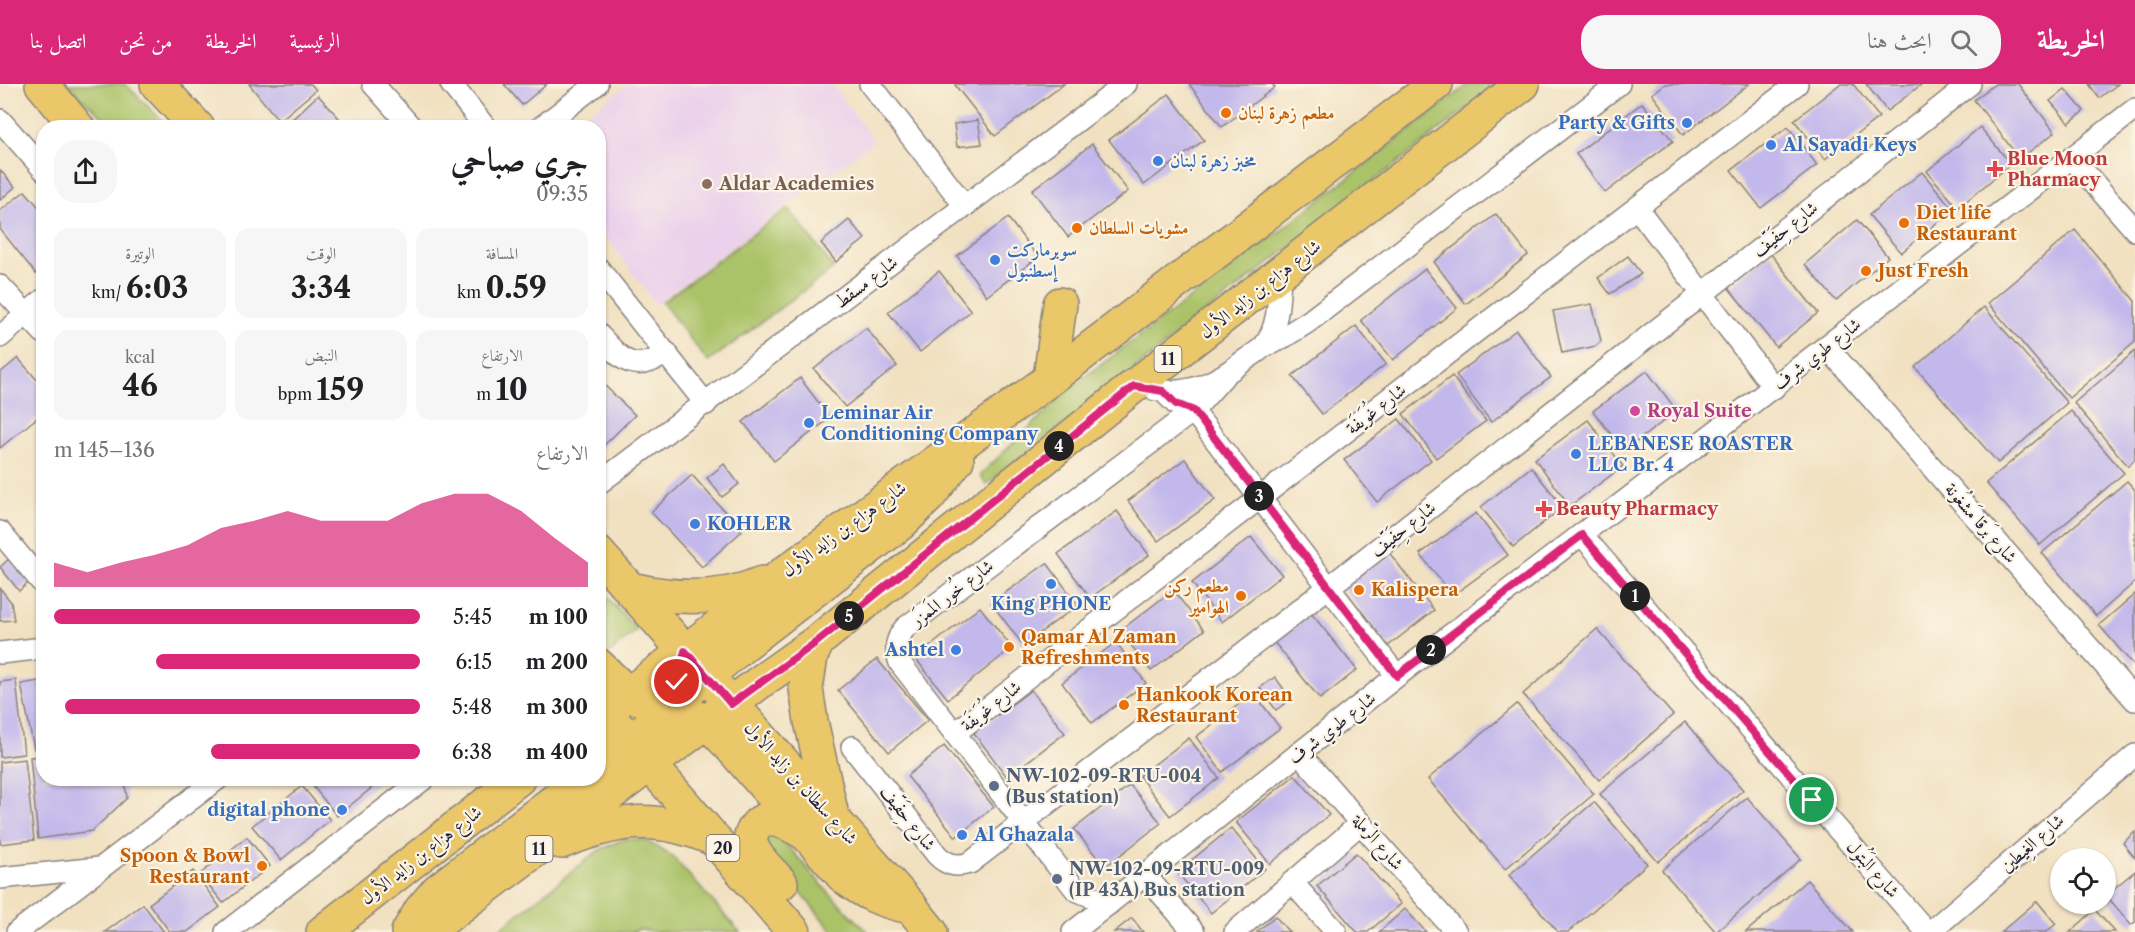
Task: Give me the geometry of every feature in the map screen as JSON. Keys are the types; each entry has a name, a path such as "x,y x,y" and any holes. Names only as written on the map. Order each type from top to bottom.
{"main road":[{"path":"42,84 71,120"},
{"path":"157,84 191,120"},
{"name":"شارع هزاع بن زايد الأول","path":"606,785 640,753 719,713 818,641 1148,388 1280,273 1523,84"},
{"name":"شارع هزاع بن زايد الأول","path":"608,707 685,651 783,574 1050,379 1420,90"},
{"path":"1050,379 1060,304"},
{"path":"669,708 745,644 900,524 929,496 948,473 965,441"},
{"name":"شارع سلطان بن زايد الأول","path":"606,562 706,676 719,713 832,818 931,932"},
{"path":"631,589 671,596 723,594 754,586 783,574"},
{"path":"818,641 811,656 806,688 832,818"},
{"path":"606,764 640,753 659,736 685,651"},
{"path":"608,707 669,708 719,713 729,744 842,875 874,897 911,907"},
{"name":"20","path":"608,707 640,753 795,932"},
{"name":"شارع هزاع بن زايد الأول","path":"323,932 509,786"},
{"path":"408,932 421,910 438,890 574,786"},
{"name":"شارع هزاع بن زايد الأول","path":"426,932 532,854 605,786"},
{"path":"803,832 782,821 764,820 756,825 751,841 758,856 800,904 816,932"},
{"path":"532,854 594,830 642,821 678,826 715,839"}],"street":[{"path":"373,84 405,120"},
{"path":"451,84 480,120"},
{"path":"550,120 597,84"},
{"path":"870,84 965,206"},
{"name":"شارع مسقط","path":"606,481 1126,84"},
{"path":"1148,388 1194,389 1224,376 1264,346 1280,340 1308,322 1618,84"},
{"name":"شارع غُوَيفَة","path":"955,734 1797,84"},
{"name":"شارع حِفَيّف","path":"852,747 943,861 952,865 970,863 1329,587 1970,84"},
{"name":"شارع طوي شرف","path":"1077,929 1397,676 2135,109"},
{"path":"0,120 36,161"},
{"path":"2072,158 2135,230"},
{"path":"1637,208 1774,388"},
{"path":"1264,346 1275,319 1280,273"},
{"path":"606,278 706,404"},
{"path":"0,286 36,325"},
{"path":"0,337 36,306"},
{"path":"606,342 620,357 635,364 651,363 667,353"},
{"name":"شارع بَرقا مَشغُونة","path":"1826,346 2135,700"},
{"name":"شارع خُور المَمزَر","path":"1077,929 1081,914 1076,890 900,663 896,653 896,643 899,635 912,623 1194,411 1224,376"},
{"path":"1148,388 1194,411 1397,676"},
{"path":"0,532 36,575"},
{"name":"شارع البَتُول","path":"1582,535 1929,932"},
{"path":"0,653 36,649"},
{"name":"شارع الرّملة","path":"1299,753 1456,932"},
{"name":"شارع الغِيطين","path":"1929,932 2135,755"},
{"path":"17,932 204,786"},
{"path":"226,932 415,786"},
{"path":"1235,932 1361,823"},
{"path":"0,878 100,867"},
{"path":"1146,876 1194,932"},
{"path":"1292,882 1336,932"},
{"name":"شارع خُور المَمزَر","path":"1076,890 1108,904"}],"shaded area":[{"name":"Aldar Academies","path":"628,84 832,84 874,141 656,304 606,237 606,120 579,120"}],"green space":[{"path":"66,84 125,84 162,120 106,120"},
{"path":"1469,84 1498,84 986,485 980,475 1075,384 1268,240"},
{"path":"788,208 834,268 708,362 662,302"},
{"path":"606,596 637,630 606,656"},
{"path":"776,832 828,892 868,932 833,932 762,846 759,835"},
{"path":"624,839 645,840 672,856 740,932 655,932 639,929 633,932 496,932 599,850"}],"building":[{"path":"249,84 311,84 316,90 278,120"},
{"path":"504,84 547,84 522,105"},
{"path":"956,84 1064,84 995,136"},
{"path":"1189,84 1272,84 1275,87 1222,127"},
{"path":"1665,84 1749,84 1683,135 1652,94"},
{"path":"1840,84 1853,84 1879,117 1825,159 1794,120"},
{"path":"1866,84 1922,84 1887,111"},
{"path":"1995,84 2018,84 2055,132 2020,159 1974,100"},
{"path":"2089,84 2118,84 2099,98"},
{"path":"2065,89 2084,111 2069,123 2050,101"},
{"path":"1169,94 1204,140 1144,185 1109,140"},
{"path":"318,95 341,120 291,120"},
{"path":"1642,103 1673,141 1605,193 1576,154"},
{"path":"978,120 982,144 957,147 954,124"},
{"path":"1788,127 1817,165 1761,208 1731,170"},
{"path":"1980,127 2011,164 1958,208 1927,171"},
{"path":"1092,144 1128,191 1068,237 1032,190"},
{"path":"0,170 15,187 0,200"},
{"path":"1922,172 1953,209 1901,253 1869,215"},
{"path":"25,191 36,204 36,274 0,229 0,211"},
{"path":"1496,214 1528,255 1466,304 1434,262"},
{"path":"1008,218 1038,257 987,296 957,256"},
{"path":"849,220 865,239 836,262 821,243"},
{"path":"1857,220 1888,257 1836,301 1805,264"},
{"path":"2075,230 2135,301 2135,342 2069,398 1988,303"},
{"path":"1770,253 1818,313 1776,347 1728,287"},
{"path":"1628,256 1641,274 1610,294 1598,278"},
{"path":"1425,269 1457,308 1393,360 1361,320"},
{"path":"939,271 971,311 920,352 888,312"},
{"path":"1592,304 1601,341 1596,346 1562,353 1553,311"},
{"path":"1984,307 2067,403 1998,463 1915,367"},
{"path":"1356,326 1386,364 1322,414 1292,376"},
{"path":"866,328 897,366 845,407 814,369"},
{"path":"1516,330 1551,377 1491,422 1456,375"},
{"path":"2135,351 2135,459 2128,466 2074,403"},
{"path":"18,358 36,379 36,419 0,448 0,373"},
{"name":"Royal Suite","path":"1647,371 1677,411 1624,451 1593,411"},
{"path":"1452,376 1486,421 1436,458 1403,414"},
{"path":"800,378 830,418 774,461 743,422"},
{"path":"606,387 635,415 606,443"},
{"path":"2071,411 2124,473 2040,545 1986,483"},
{"path":"1399,419 1431,460 1377,502 1344,460"},
{"path":"1588,420 1623,466 1570,506 1535,459"},
{"path":"1185,459 1215,500 1158,541 1128,501"},
{"path":"724,464 739,484 722,497 707,478"},
{"path":"1531,467 1563,507 1513,547 1481,507"},
{"path":"692,475 742,531 702,567 651,512"},
{"path":"2127,481 2135,490 2135,582 2096,616 2042,553"},
{"path":"1117,511 1149,555 1090,598 1058,554"},
{"path":"1476,513 1508,555 1452,596 1420,554"},
{"path":"1251,537 1282,575 1222,622 1192,583"},
{"path":"1384,546 1434,610 1388,646 1338,581"},
{"path":"10,558 29,582 19,591 0,567"},
{"path":"1047,563 1078,605 1023,645 991,603"},
{"path":"0,588 11,602 14,620 0,621"},
{"path":"1173,590 1204,630 1151,671 1120,631"},
{"path":"2135,594 2135,667 2099,625"},
{"path":"980,607 1012,648 948,699 915,658"},
{"path":"1311,613 1357,670 1320,699 1274,642"},
{"path":"1597,629 1673,715 1599,780 1523,694"},
{"path":"1116,642 1146,683 1092,723 1062,683"},
{"path":"877,659 928,720 889,752 838,690"},
{"path":"1275,677 1291,699 1276,710 1260,688"},
{"path":"16,680 24,754 0,757 0,682"},
{"path":"36,681 36,749 34,749 21,684"},
{"path":"1031,690 1065,733 1007,777 974,733"},
{"path":"1254,693 1280,728 1222,772 1196,737"},
{"path":"1517,704 1594,794 1505,869 1428,779"},
{"path":"1685,722 1743,790 1658,862 1600,794"},
{"path":"1189,738 1219,778 1170,816 1139,776"},
{"path":"944,746 994,807 956,837 907,776"},
{"path":"30,757 36,757 36,786 125,786 127,798 92,831 38,839"},
{"path":"25,759 34,840 0,844 0,762"},
{"path":"1295,775 1329,815 1270,864 1236,822"},
{"path":"1130,785 1161,823 1105,867 1074,829"},
{"path":"302,786 330,820 281,860 252,826"},
{"path":"313,786 374,786 337,816"},
{"path":"1747,797 1801,859 1716,932 1662,870"},
{"path":"1594,802 1647,864 1568,932 1558,932 1509,875"},
{"path":"1231,828 1265,869 1211,913 1177,872"},
{"path":"2135,832 2135,858 2123,843"},
{"path":"247,837 270,866 223,903 200,874"},
{"path":"1356,853 1401,904 1368,932 1357,932 1317,886"},
{"path":"193,871 220,907 187,932 170,932 149,904"},
{"path":"2135,871 2135,922 2131,925 2116,907 2116,887"},
{"path":"1807,880 1853,932 1746,932"},
{"path":"2037,901 2056,924 2046,932 2001,932"},
{"path":"143,904 164,932 105,932"},
{"path":"1405,909 1426,932 1379,932"},
{"path":"2090,914 2099,914 2115,932 2070,932"},
{"path":"1275,916 1289,932 1257,932"},
{"path":"1132,918 1143,932 1114,932"}],"place":[{"name":"مطعم زهرة لبنان","path":"1226,113"},
{"name":"Party & Gifts","path":"1687,123"},
{"name":"Al Sayadi Keys","path":"1771,145"},
{"name":"مخبز زهرة لبنان","path":"1158,161"},
{"name":"Blue Moon Pharmacy","path":"1995,169"},
{"name":"Aldar Academies","path":"707,184"},
{"name":"Diet life Restaurant","path":"1904,223"},
{"name":"مشويات السلطان","path":"1077,228"},
{"name":"سوبرماركت إسطنبول","path":"995,260"},
{"name":"Just Fresh","path":"1866,271"},
{"name":"Royal Suite","path":"1635,411"},
{"name":"Leminar Air Conditioning Company","path":"809,423"},
{"name":"LEBANESE ROASTER LLC Br. 4","path":"1576,454"},
{"name":"Beauty Pharmacy","path":"1544,509"},
{"name":"KOHLER","path":"695,524"},
{"name":"King PHONE","path":"1051,584"},
{"name":"Kalispera","path":"1359,590"},
{"name":"مطعم ركن الهوامير","path":"1241,596"},
{"name":"Qamar Al Zaman Refreshments","path":"1009,647"},
{"name":"Ashtel","path":"956,650"},
{"name":"Hankook Korean Restaurant","path":"1124,705"},
{"name":"NW-102-09-RTU-004 (Bus station)","path":"994,786"},
{"name":"digital phone","path":"342,810"},
{"name":"Al Ghazala","path":"962,835"},
{"name":"Spoon & Bowl Restaurant","path":"262,866"},
{"name":"NW-102-09-RTU-009 (IP 43A) Bus station","path":"1057,879"}],"route":[{"path":"677,682 685,651 731,704 818,641 1134,386 1163,391 1176,404 1194,411 1397,676 1582,535 1812,800"}]}
